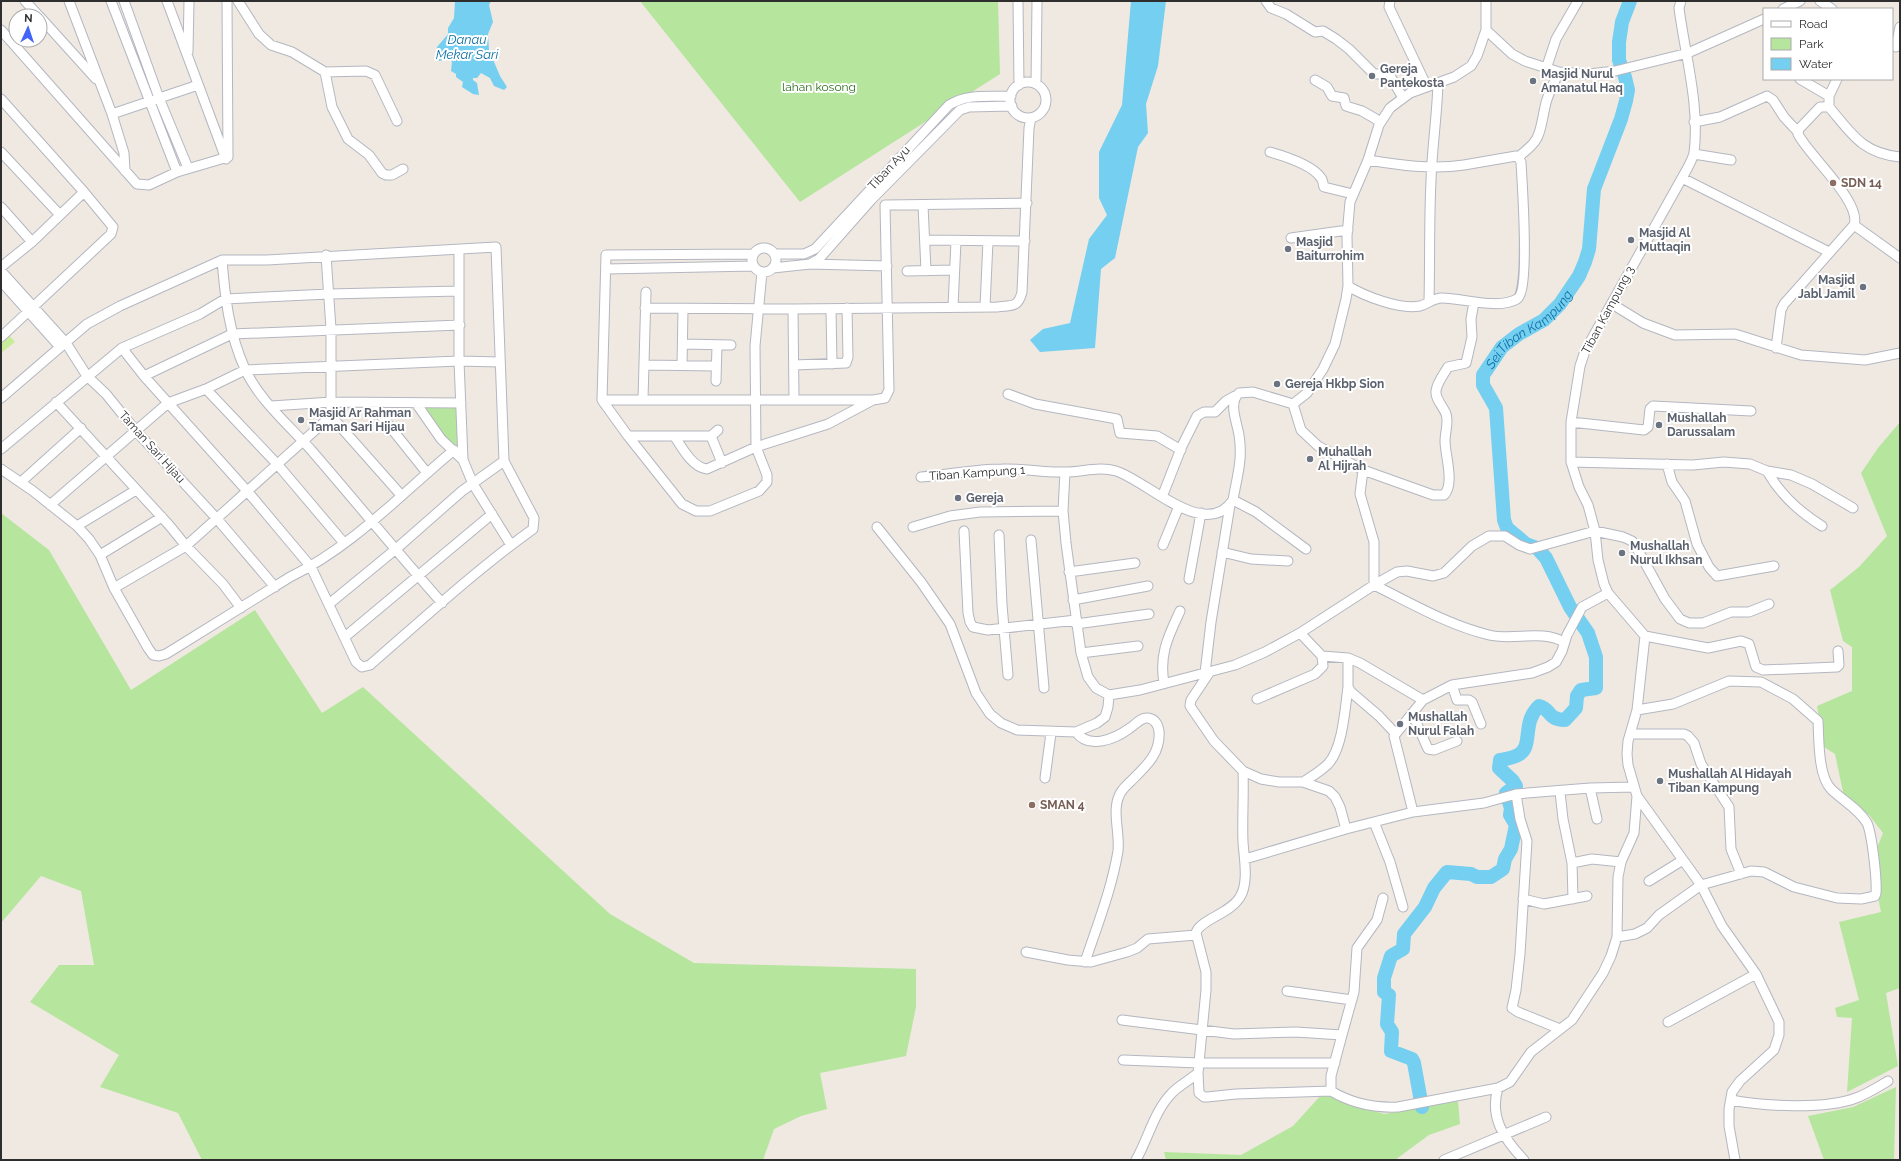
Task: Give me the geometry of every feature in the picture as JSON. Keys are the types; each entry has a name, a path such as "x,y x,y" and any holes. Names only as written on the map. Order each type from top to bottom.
{"street":[{"path":"69,1 112,114 124,153 125,171"},
{"path":"111,1 148,101 177,172"},
{"path":"124,1 159,98 188,168"},
{"path":"167,1 226,158"},
{"path":"188,57 189,1"},
{"path":"226,1 229,151 226,158"},
{"path":"238,1 264,40 271,45 292,52 325,72 366,71 375,75 397,121"},
{"path":"1018,1 1019,85 1011,96 1012,106 1019,115 1031,118 1042,112 1046,100 1042,88 1031,82 1019,85"},
{"path":"1036,84 1037,1"},
{"path":"1266,1 1271,8 1286,14 1315,32 1323,31 1336,39 1349,49 1374,74 1378,75 1385,72 1389,74 1403,98"},
{"path":"1390,1 1389,7 1427,87"},
{"path":"1293,404 1307,393 1323,369 1335,344 1348,286 1348,230 1350,202 1368,160 1381,122 1390,108 1410,93 1459,75 1471,66 1477,56 1486,30 1486,1"},
{"path":"1547,66 1556,39 1578,1"},
{"name":"Tiban Kampung 3","path":"1645,636 1608,593 1601,575 1595,531 1588,505 1579,487 1570,462 1571,422 1580,366 1586,351 1694,154 1694,122 1688,54 1681,22 1681,1"},
{"path":"1785,8 1800,1"},
{"path":"1820,1 1830,8"},
{"path":"1486,30 1512,54 1525,60 1547,66 1559,72 1589,74 1615,71 1688,54 1763,19"},
{"path":"48,27 100,83"},
{"path":"1896,46 1900,27"},
{"path":"1,30 137,184 149,185 188,168 226,158"},
{"path":"325,72 332,107 348,139 369,155 382,173 392,175 402,169"},
{"path":"1368,160 1400,166 1432,166 1463,165 1516,156 1518,157 1531,147 1538,139 1542,128 1545,106 1559,72"},
{"path":"1315,80 1327,87 1332,96 1344,98 1346,106 1381,122"},
{"path":"1802,80 1829,96"},
{"path":"1837,80 1829,96 1829,107 1852,134 1871,151 1900,157"},
{"path":"1429,301 1432,144 1437,115 1438,83"},
{"path":"112,114 198,85"},
{"name":"Tiban Ayu","path":"775,254 804,254 814,249 950,105 958,100 970,96 1011,96"},
{"path":"1694,122 1720,117 1767,96 1773,100 1784,117 1798,132 1799,137 1838,186 1855,214 1854,225 1784,304 1781,310 1776,348"},
{"path":"1,99 84,192 113,227 111,234 1,336"},
{"name":"Tiban Ayu","path":"810,264 819,259 871,200 960,110 969,107 1012,106"},
{"path":"1798,132 1820,107 1829,107"},
{"path":"645,308 683,310 758,308 831,309 887,307 985,307 1015,305 1020,300 1022,292 1027,203 1029,128 1031,118"},
{"path":"1,152 60,215"},
{"path":"1270,152 1287,157 1314,171 1321,177 1324,187 1353,194"},
{"path":"1694,154 1731,160"},
{"path":"1348,286 1375,300 1410,307 1422,306 1429,301 1440,298 1474,302 1506,302 1522,295 1524,280 1524,223 1521,162 1518,157"},
{"path":"1682,178 1829,252"},
{"path":"1,267 32,242 84,192"},
{"path":"871,200 885,205 1027,203"},
{"path":"602,400 643,399 755,401 873,400 885,398 888,393 885,205"},
{"path":"924,205 926,271"},
{"path":"1,207 32,242"},
{"path":"1854,225 1900,258"},
{"path":"1290,238 1348,230"},
{"path":"925,240 1025,241"},
{"path":"953,307 956,241"},
{"path":"985,307 988,241"},
{"path":"1,398 87,324 120,306 222,260 267,260 326,255 496,248 504,461 535,522 534,529 511,545 366,667 362,667 356,662 346,636 311,567 248,492 144,376 122,348"},
{"path":"762,272 758,308 755,401 756,447 767,475 767,482 763,489 710,510 696,511 682,504 628,436 602,400 606,255 753,254 761,248 766,248 775,254 776,263 773,268"},
{"path":"459,250 459,361 463,460"},
{"path":"753,254 752,258 754,266"},
{"path":"114,588 186,546 218,520 331,416 331,329 326,255"},
{"path":"222,260 225,299 232,334 245,370 271,406 372,520 442,603"},
{"path":"762,272 773,268 810,264 887,266"},
{"path":"606,269 754,266 762,272"},
{"path":"907,271 954,270"},
{"path":"1,271 30,308"},
{"path":"1,281 30,308"},
{"path":"1,449 122,348 200,314 225,299 329,294 459,291"},
{"path":"643,399 646,292"},
{"path":"1293,404 1298,424 1306,436 1318,446 1363,470 1433,495 1444,495 1447,492 1448,467 1445,442 1447,420 1446,414 1436,395 1436,390 1448,367 1466,363 1472,337 1471,319 1474,302"},
{"path":"1612,304 1643,323 1675,335 1735,334 1801,355 1865,360 1900,353"},
{"name":"Taman Sari Hijau","path":"30,308 63,345 87,376 106,394 136,431 218,520 275,587"},
{"path":"794,364 844,363 848,359 847,308"},
{"path":"793,309 794,400"},
{"path":"831,309 832,364"},
{"path":"682,364 683,310"},
{"path":"144,376 232,334 460,324"},
{"path":"683,344 731,345"},
{"path":"716,381 717,345"},
{"path":"50,505 168,403 206,389 245,370 459,361 500,362"},
{"path":"644,364 716,366"},
{"path":"206,389 278,465 344,543"},
{"path":"1162,497 1181,450 1199,414 1204,412 1215,412 1226,401 1239,393 1252,392 1293,404"},
{"path":"1008,394 1035,404 1117,419 1120,433 1157,436 1181,450"},
{"path":"1235,396 1233,408 1240,437 1242,460 1222,552 1207,673 1191,700 1190,706 1214,741 1243,771 1269,781 1303,782 1329,791 1335,797 1346,829"},
{"path":"675,437 684,450 702,468 707,469 756,447 828,424 873,400"},
{"path":"56,402 107,456 186,546 223,584 241,608"},
{"path":"271,406 332,402 461,403"},
{"path":"371,403 427,473"},
{"path":"416,403 441,439 463,460 473,484 511,545"},
{"path":"1571,422 1644,430 1648,427 1650,409 1653,406 1751,411"},
{"path":"331,416 401,496"},
{"path":"21,482 81,428"},
{"path":"628,436 711,436 718,430"},
{"path":"711,436 722,463"},
{"path":"1,469 21,482 77,526 89,538 100,555 114,588 148,648 153,655 156,656 166,654 275,587 311,567 344,543 454,450"},
{"path":"329,604 396,549 462,491 504,461"},
{"path":"1570,462 1693,465 1738,462 1750,464 1767,471 1799,478 1852,508"},
{"path":"1667,464 1672,482 1685,502 1697,544 1709,567 1717,576 1774,566"},
{"name":"Tiban Kampung 1","path":"920,477 1000,469 1025,468 1065,472 1102,468 1111,469 1127,476 1179,506 1201,513 1220,513 1232,502"},
{"path":"1363,470 1360,494 1374,542 1374,584"},
{"path":"1767,471 1774,484 1807,517 1822,526"},
{"path":"1065,472 1063,511 1073,600 1081,653 1088,677 1096,688 1109,695 1127,693 1235,665 1265,652 1300,633 1374,584 1401,571 1438,576 1444,573 1472,546 1489,536 1505,536 1519,545 1530,548 1581,533 1595,531 1623,537 1632,541 1665,599 1680,619 1689,623 1703,623 1730,612 1750,612 1769,604"},
{"path":"77,526 115,505 136,490"},
{"path":"1232,502 1256,512 1306,549"},
{"path":"1163,545 1179,506"},
{"path":"913,527 950,516 980,512 1063,511"},
{"path":"1189,578 1201,513"},
{"path":"346,636 419,577 492,514"},
{"path":"100,555 162,517"},
{"path":"878,527 921,582 950,624 976,693 990,714 1008,727 1017,730 1051,733 1076,732 1097,723 1105,717 1109,695"},
{"path":"964,531 970,622 973,627 978,629 1004,629 1149,614"},
{"path":"998,535 1008,674"},
{"path":"1031,540 1044,688"},
{"path":"1222,552 1251,559 1288,561"},
{"path":"1070,572 1135,563"},
{"path":"1374,584 1438,617 1490,635 1539,635 1548,636 1564,642"},
{"path":"1073,600 1148,586"},
{"path":"1413,812 1394,743 1395,733 1423,700 1452,685 1532,673 1548,667 1556,662 1564,642 1582,607 1608,593"},
{"path":"1164,683 1162,671 1163,654 1167,638 1180,611"},
{"path":"1257,699 1315,674 1323,666 1322,656 1300,633"},
{"path":"1243,771 1245,859 1242,896 1226,912 1200,925 1196,930 1206,972 1206,990 1198,1073 1198,1090 1204,1097 1236,1094 1331,1091 1349,1100 1382,1107 1398,1107 1498,1088 1510,1082 1531,1052 1572,1020 1582,1008 1603,973 1611,956 1617,937 1617,895 1621,862 1634,833 1636,792 1627,754 1628,741 1632,734 1637,710 1645,636 1708,648 1741,640 1749,644 1756,667 1763,670 1837,667 1840,665 1838,651"},
{"path":"1081,653 1138,646"},
{"path":"1322,656 1348,658 1364,665 1423,700"},
{"path":"1303,782 1328,764 1334,755 1341,732 1348,687 1348,658"},
{"path":"1617,937 1635,934 1647,928 1658,915 1701,885 1751,871 1764,872 1794,887 1837,898 1867,898 1875,896 1876,893 1871,836 1867,824 1858,813 1830,788 1822,767 1818,721 1793,699 1761,682 1729,681 1673,704 1637,710"},
{"path":"1452,685 1457,700 1469,700 1472,702 1481,724"},
{"path":"1348,687 1351,692 1379,716 1395,733"},
{"path":"1412,713 1428,749 1434,750 1457,741"},
{"path":"1076,732 1081,739 1094,743 1118,736 1138,722 1147,718 1154,720 1158,726 1159,735 1158,747 1149,763 1119,796 1116,811 1118,849 1113,873 1085,962"},
{"path":"1045,778 1051,733"},
{"path":"1632,734 1684,734 1691,738 1702,764 1729,807 1731,850 1741,874"},
{"path":"1245,859 1346,829 1413,812 1469,806 1509,795 1560,792 1590,788 1636,792"},
{"path":"1590,788 1597,818"},
{"path":"1560,792 1563,819 1572,863 1573,899"},
{"path":"1636,792 1701,885 1722,926 1756,974 1779,1022 1779,1035 1774,1050 1740,1081 1732,1092 1729,1126 1736,1160"},
{"path":"1509,795 1518,813 1527,841 1517,982 1512,1008 1518,1012 1560,1029"},
{"path":"1374,822 1390,862 1403,906"},
{"path":"1572,863 1592,859 1621,862"},
{"path":"1649,881 1683,860"},
{"path":"1523,899 1532,900 1540,904 1587,896"},
{"path":"1331,1091 1331,1076 1352,1000 1357,948 1377,920 1383,898"},
{"path":"1026,952 1085,962 1103,959 1127,952 1137,948 1148,939 1196,935"},
{"path":"1668,1022 1756,974"},
{"path":"1287,991 1352,1000"},
{"path":"1122,1020 1234,1034 1296,1032 1342,1035"},
{"path":"1123,1060 1199,1063 1335,1063"},
{"path":"1136,1160 1145,1143 1154,1119 1171,1094 1198,1073"},
{"path":"1731,1100 1754,1104 1837,1104 1856,1098 1888,1081"},
{"path":"1498,1088 1494,1100 1496,1119 1504,1134 1524,1160"},
{"path":"1444,1160 1546,1117"}],"green space":[{"name":"lahan kosong","path":"640,1 998,1 1000,74 800,202"},
{"path":"10,336 15,342 1,353 1,343"},
{"path":"416,403 461,403 461,458"},
{"path":"1900,422 1900,988 1886,993 1898,1066 1847,1092 1852,1018 1837,1017 1835,1008 1859,1000 1839,922 1881,912 1871,863 1883,833 1869,815 1845,801 1835,754 1824,747 1817,706 1852,691 1852,647 1843,641 1830,590 1859,567 1887,536 1861,473 1878,448"},
{"path":"1,513 49,550 131,690 255,610 322,713 363,687 610,914 694,963 916,969 916,1007 906,1056 820,1073 827,1109 801,1116 774,1129 763,1160 202,1160 178,1113 100,1087 119,1055 30,1002 59,965 94,965 81,891 41,876 1,923"},
{"path":"1896,1087 1894,1160 1824,1160 1808,1116 1853,1107"},
{"path":"1322,1094 1384,1114 1458,1101 1460,1124 1429,1135 1395,1160 1166,1160 1164,1152 1241,1155 1293,1126"}],"water":[{"name":"Danau Mekar Sari","path":"455,1 491,1 489,5 493,22 488,34 489,50 500,76 507,87 504,90 494,86 490,78 481,73 477,78 473,78 473,80 477,83 479,95 473,94 462,87 463,82 451,71 452,62 449,59 439,61 436,56 437,47 448,34 448,28 454,18"},
{"path":"1131,1 1166,1 1158,66 1146,104 1148,133 1138,147 1115,258 1101,269 1095,348 1040,352 1030,340 1043,329 1070,323 1089,239 1107,215 1099,198 1099,152 1122,105"}],"waterway":[{"name":"Sei.Tiban Kampung","path":"1422,1107 1412,1059 1391,1051 1392,1032 1387,1024 1389,995 1384,992 1384,978 1391,956 1403,949 1404,934 1425,907 1434,888 1447,872 1471,874 1477,877 1491,877 1503,869 1505,859 1511,849 1516,825 1510,815 1511,808 1506,793 1516,786 1513,781 1499,768 1500,760 1514,757 1523,751 1526,746 1530,720 1539,706 1546,709 1555,718 1565,720 1576,708 1577,696 1581,690 1596,688 1596,657 1588,633 1570,607 1546,558 1537,548 1526,544 1507,528 1504,520 1496,408 1483,385 1483,375 1502,347 1519,334 1544,320 1560,304 1579,276 1585,262 1589,249 1594,189 1621,119 1628,90 1619,60 1619,42 1622,22 1630,1"}],"place":[{"name":"Gereja Pantekosta","path":"1372,76"},
{"name":"Masjid Nurul Amanatul Haq","path":"1533,81"},
{"name":"SDN 14","path":"1833,183"},
{"name":"Masjid Al Muttaqin","path":"1631,240"},
{"name":"Masjid Baiturrohim","path":"1288,249"},
{"name":"Masjid Jabl Jamil","path":"1863,287"},
{"name":"Gereja Hkbp Sion","path":"1277,384"},
{"name":"Masjid Ar Rahman Taman Sari Hijau","path":"301,420"},
{"name":"Mushallah Darussalam","path":"1659,425"},
{"name":"Muhallah Al Hijrah","path":"1310,459"},
{"name":"Gereja","path":"958,498"},
{"name":"Mushallah Nurul Ikhsan","path":"1622,553"},
{"name":"Mushallah Nurul Falah","path":"1400,724"},
{"name":"Mushallah Al Hidayah Tiban Kampung","path":"1660,781"},
{"name":"SMAN 4","path":"1032,805"}]}
